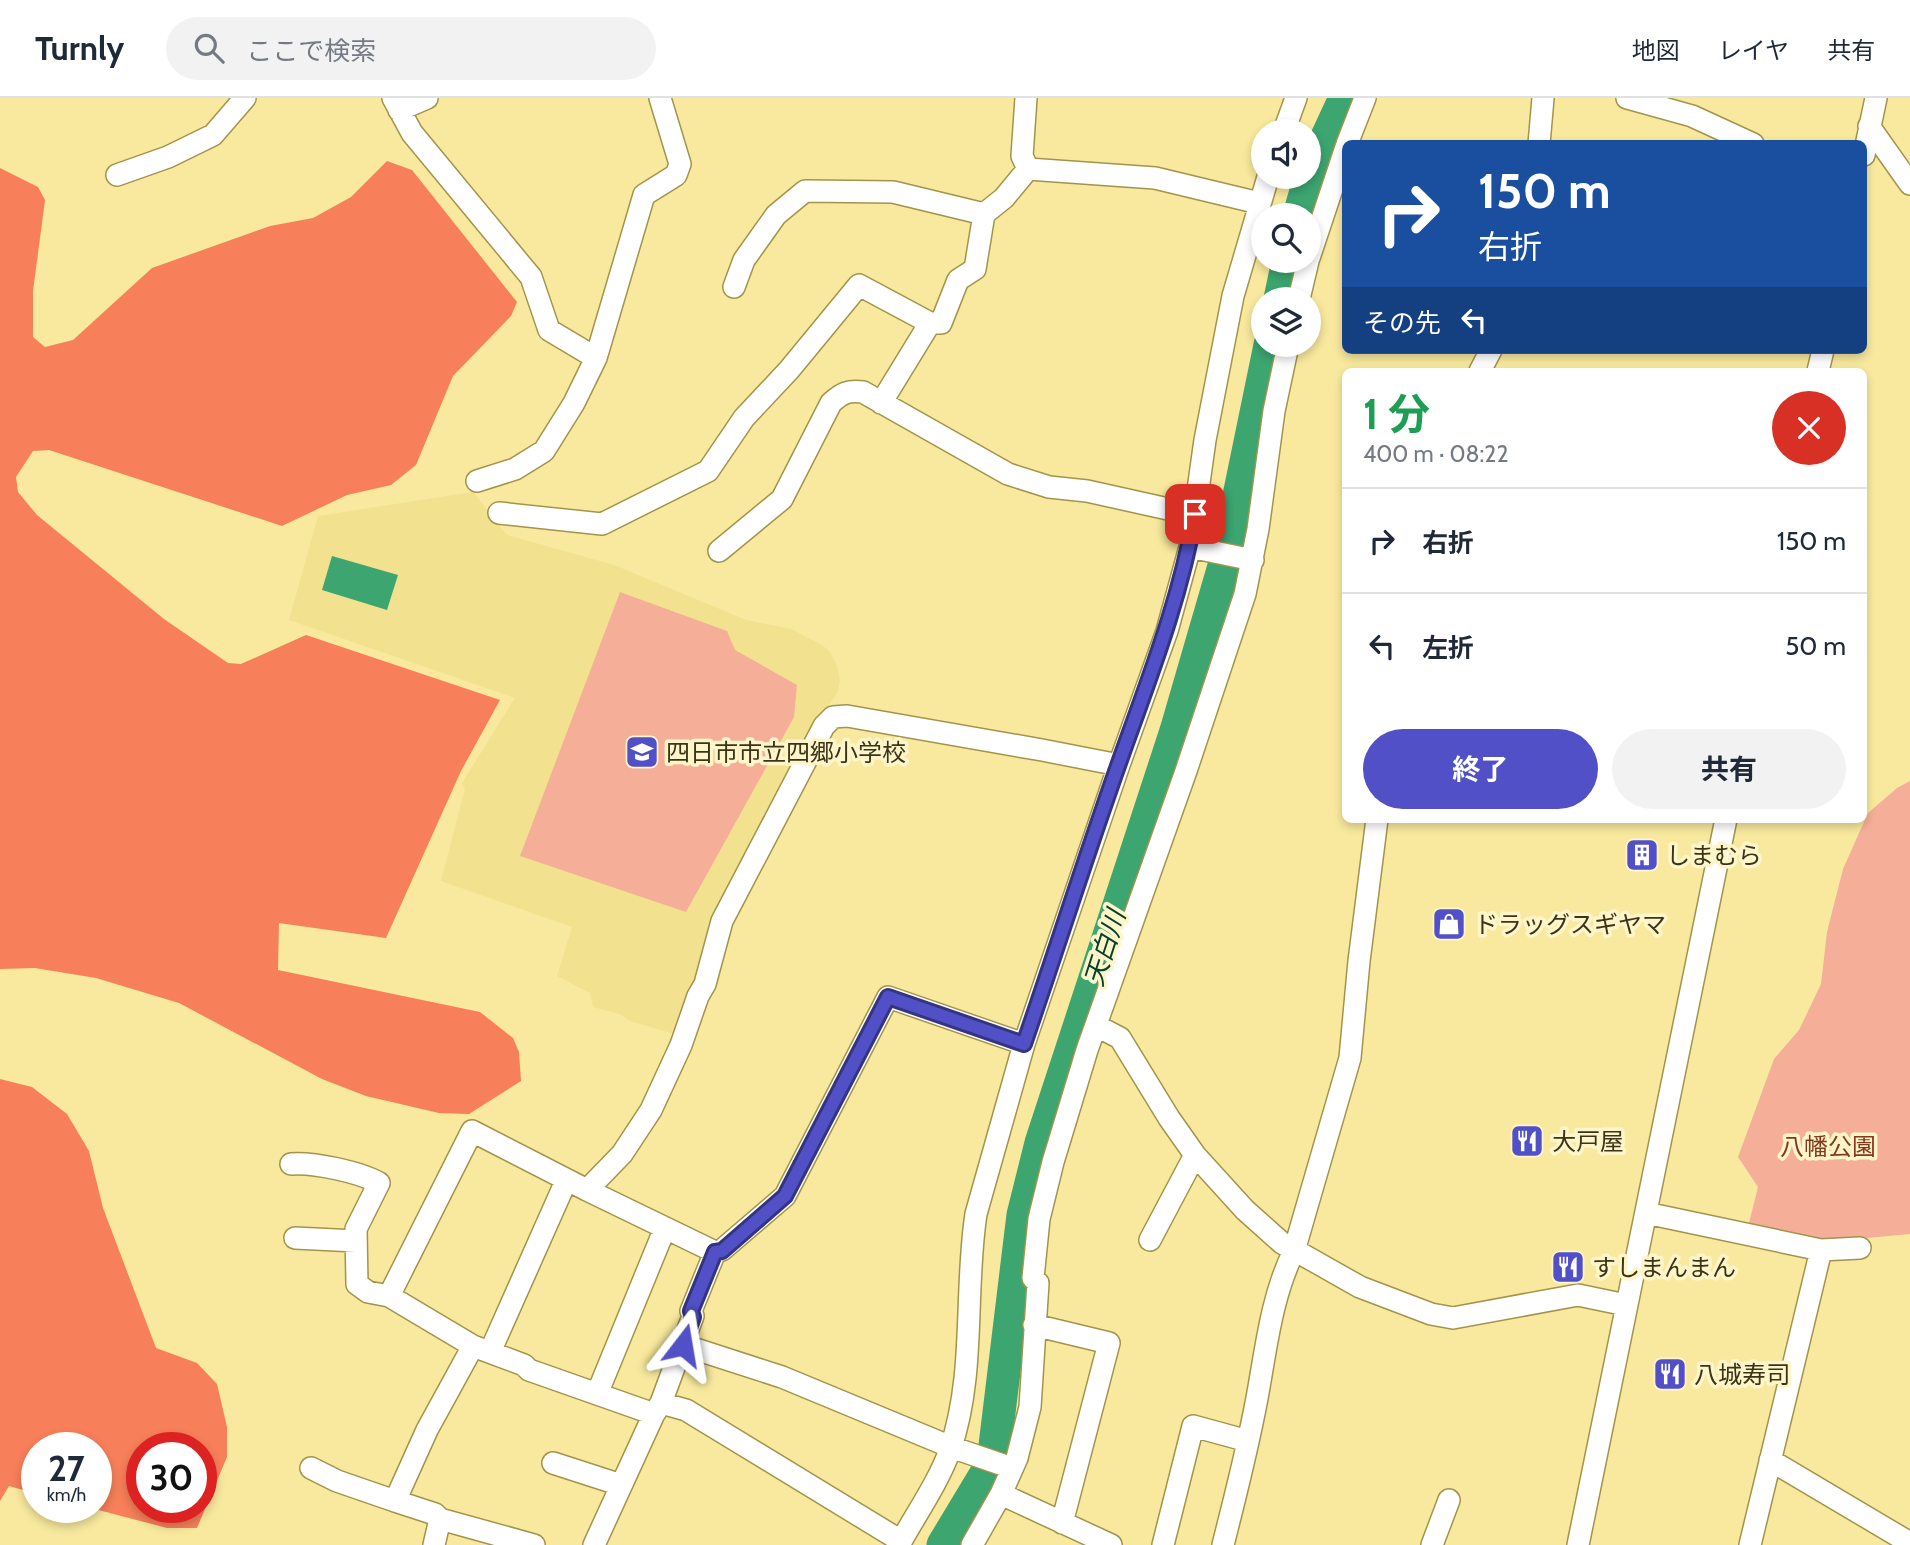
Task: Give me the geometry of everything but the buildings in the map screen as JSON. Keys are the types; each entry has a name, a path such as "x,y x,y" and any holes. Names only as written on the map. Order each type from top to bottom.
{"street":[{"path":"117,175 168,157 213,135 245,98"},
{"path":"427,98 396,104 412,133 531,277 549,330 596,358"},
{"path":"477,481 515,469 544,451 596,358 643,195 676,174 680,164 660,98"},
{"path":"1026,98 1022,156 1028,169"},
{"path":"1288,119 1296,98"},
{"path":"1348,140 1365,98"},
{"path":"1539,140 1543,98"},
{"path":"1627,98 1696,107 1746,140"},
{"path":"1867,140 1875,98"},
{"path":"1870,126 1910,184"},
{"path":"1321,223 1342,157"},
{"path":"1028,169 1155,178 1259,203 1264,189"},
{"path":"734,287 744,260 775,215 805,191 893,192 984,214 1004,198 1028,169"},
{"path":"499,513 602,524 708,471 744,418 789,370 859,285 930,323 941,323 958,280 975,269 984,214"},
{"path":"291,1164 303,1163 365,1175 379,1183 356,1230 357,1284 368,1292 388,1296 482,1349 524,1365 529,1370 597,1394 658,1408 687,1410 900,1543 956,1449 966,1382 972,1240 976,1214 1024,1044 1118,765 1167,631 1193,547 1205,440 1219,358 1251,232"},
{"path":"880,403 930,323"},
{"path":"972,1545 1001,1494 1030,1407 1038,1283 1033,1278 1039,1219 1053,1162 1087,1050 1186,771 1245,594 1274,411 1285,357"},
{"path":"719,551 782,499 831,403 842,393 852,390 863,393 1008,474 1049,487 1087,491 1195,514"},
{"path":"1193,547 1251,560"},
{"path":"587,1190 622,1154 651,1110 705,984 722,921 824,726 833,717 847,716 1118,765"},
{"path":"1223,1545 1248,1441 1266,1343 1285,1269 1294,1251 1350,1058 1376,823"},
{"path":"1578,1545 1726,823"},
{"path":"388,1296 472,1131 566,1181 715,1252 722,1251 785,1196 888,997 1024,1044"},
{"path":"1097,1026 1120,1038 1195,1155 1259,1225 1294,1251 1360,1287 1431,1314 1453,1318 1578,1295 1626,1305"},
{"path":"1150,1240 1195,1155"},
{"path":"395,1501 427,1430 482,1349 566,1181"},
{"path":"1646,1213 1821,1250 1860,1248"},
{"path":"597,1394 665,1228"},
{"path":"295,1238 356,1241"},
{"path":"1750,1545 1821,1250"},
{"path":"593,1545 658,1408 693,1317 691,1311 715,1252"},
{"path":"1034,1325 1109,1343 1062,1523"},
{"path":"683,1345 782,1377 956,1449 1009,1467"},
{"path":"1163,1545 1193,1426 1248,1441"},
{"path":"1770,1460 1910,1543"},
{"path":"554,1463 621,1485"},
{"path":"311,1468 337,1481 435,1514 440,1519 534,1545"},
{"path":"1001,1494 1111,1545"},
{"path":"1432,1545 1449,1500"},
{"path":"434,1545 440,1519"}],"shaded area":[{"path":"387,161 412,170 517,302 511,316 453,376 416,465 391,485 347,495 282,526 49,450 33,451 16,477 18,492 37,515 164,619 228,663 241,664 306,635 500,700 461,771 386,938 279,923 278,970 480,1012 513,1038 519,1052 521,1081 469,1114 439,1113 366,1096 322,1079 179,1003 96,978 35,968 0,969 0,168 38,187 45,200 33,291 33,337 45,347 73,340 152,268 270,226 313,218 351,197"},
{"name":"四日市市立四郷小学校","path":"473,492 507,535 614,565 746,620 791,629 822,645 830,652 837,666 840,681 838,691 818,722 678,1035 593,1007 590,993 557,976 572,927 441,881 465,789 462,783 515,698 289,620 318,516"},
{"path":"332,556 398,575 387,610 322,590"},
{"path":"0,1079 32,1087 67,1114 89,1151 103,1208 156,1348 197,1363 217,1384 227,1427 227,1457 217,1481 217,1432 126,1432 126,1517 112,1514 112,1432 21,1432 21,1489 9,1486 0,1501"},
{"path":"148,1523 199,1523 197,1528 167,1528"}],"green space":[{"path":"620,592 727,631 735,650 797,685 794,717 686,912 520,856"},
{"name":"八幡公園","path":"1910,781 1910,1234 1825,1242 1749,1223 1758,1187 1738,1157 1774,1059 1799,1030 1821,984 1827,932 1843,869 1864,823 1867,823 1868,813 1897,788"}],"waterway":[{"name":"天白川","path":"1302,203 1313,167 1345,98"},
{"name":"天白川","path":"1283,287 1285,273"},
{"name":"天白川","path":"943,1545 993,1462 1023,1215 1041,1143 1176,731 1226,559 1268,357"}],"place":[{"name":"四日市市立四郷小学校","path":"642,752"},
{"name":"しまむら","path":"1642,855"},
{"name":"ドラッグスギヤマ","path":"1449,924"},
{"name":"大戸屋","path":"1527,1141"},
{"name":"すしまんまん","path":"1568,1267"},
{"name":"八城寿司","path":"1670,1374"}],"route":[{"path":"683,1345 693,1317 691,1311 715,1252 722,1251 785,1196 888,997 1024,1044 1118,765 1167,631 1195,514"}]}
